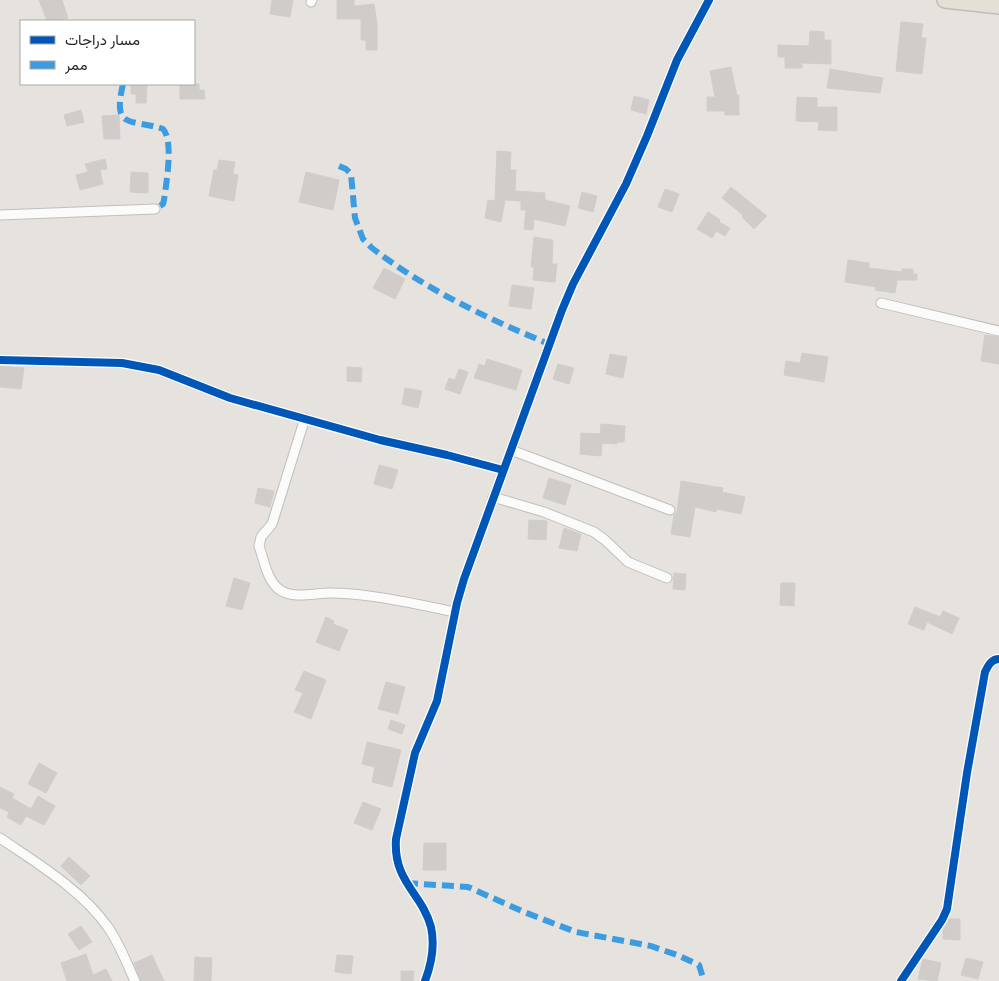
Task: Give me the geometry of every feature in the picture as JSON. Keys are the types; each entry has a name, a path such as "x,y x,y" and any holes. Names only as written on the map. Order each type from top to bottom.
{"main road":[{"path":"945,0 999,6"}],"street":[{"path":"425,981 431,958 432,929 424,910 406,883 400,870 395,849 415,753 438,701 455,612 464,579 573,284 626,184 647,136 676,60 709,0"},
{"path":"0,215 155,209"},
{"path":"881,303 999,331"},
{"path":"0,360 122,362 142,365 230,398 380,440 503,470"},
{"path":"305,418 272,524 259,540 272,581 280,590 290,594 355,594 455,612"},
{"path":"511,450 670,510"},
{"path":"493,497 562,518 594,532 628,562 667,578"},
{"path":"901,981 942,920 947,909 967,773 985,672 988,664 995,659 999,659"},
{"path":"0,838 55,876 83,899 106,924 116,940 135,981"}],"building":[{"path":"39,0 62,0 68,18 47,20"},
{"path":"272,0 293,0 290,17 270,14"},
{"path":"337,0 354,0 354,6 374,4 377,23 377,50 366,50 366,40 361,40 361,19 337,19"},
{"path":"901,22 923,24 921,38 926,38 922,74 896,71"},
{"path":"810,31 824,32 824,40 831,40 831,64 802,63 802,68 785,68 785,57 778,57 778,45 809,46"},
{"path":"731,67 737,96 739,95 739,115 725,115 725,111 707,111 707,97 715,97 710,71"},
{"path":"830,69 883,78 880,93 827,88"},
{"path":"199,84 199,90 204,90 205,99 180,99 180,85"},
{"path":"131,85 147,85 146,103 136,103 136,94 131,94"},
{"path":"634,96 649,100 646,114 631,110"},
{"path":"797,97 817,98 817,107 837,107 837,131 818,130 819,122 796,121"},
{"path":"81,110 84,122 67,126 64,115"},
{"path":"119,115 120,139 104,139 102,116"},
{"path":"497,151 511,152 510,170 516,170 515,191 545,193 545,200 570,206 565,226 534,219 533,230 524,229 526,210 521,210 521,201 505,200 501,222 485,218 488,200 495,201"},
{"path":"105,159 107,169 100,170 103,184 80,190 76,175 88,172 85,164"},
{"path":"219,160 235,162 233,174 238,175 234,201 209,196 214,170 217,170"},
{"path":"131,172 148,173 148,193 130,192"},
{"path":"306,172 339,180 333,210 299,202"},
{"path":"731,187 767,216 754,229 742,217 743,215 722,198"},
{"path":"665,189 679,194 672,212 658,207"},
{"path":"582,192 597,196 593,212 578,208"},
{"path":"708,212 720,220 719,222 730,228 725,236 716,231 712,238 697,229"},
{"path":"534,237 553,240 552,264 557,264 555,282 533,280 534,267 531,267"},
{"path":"848,260 869,263 869,268 902,272 902,269 913,269 913,274 917,274 917,280 897,280 895,293 875,290 876,287 845,282"},
{"path":"384,268 405,279 395,299 373,288"},
{"path":"512,285 534,288 531,309 509,306"},
{"path":"985,335 999,337 999,364 981,361"},
{"path":"802,353 828,357 824,382 784,375 786,361 800,363"},
{"path":"610,354 627,357 623,378 606,374"},
{"path":"487,359 522,370 516,390 474,378 479,364 485,366"},
{"path":"558,364 574,368 569,384 553,379"},
{"path":"0,366 24,368 21,389 0,387"},
{"path":"347,367 362,368 361,382 347,381"},
{"path":"459,369 468,372 460,394 445,389 449,378 455,380"},
{"path":"405,388 422,391 418,408 402,404"},
{"path":"601,424 625,426 624,442 617,442 617,444 602,443 601,456 580,454 581,433 600,434"},
{"path":"379,465 398,470 392,489 374,484"},
{"path":"549,478 571,485 565,505 543,498"},
{"path":"681,481 723,488 722,492 745,497 741,514 717,509 716,512 695,507 690,537 671,534 674,515 677,512"},
{"path":"258,488 274,491 270,507 255,503"},
{"path":"529,520 547,521 546,540 528,539"},
{"path":"564,528 581,534 577,551 559,548"},
{"path":"674,573 686,574 685,590 673,589"},
{"path":"234,578 250,583 242,610 226,606"},
{"path":"781,583 795,583 794,606 780,605"},
{"path":"915,607 940,617 943,611 959,618 952,634 927,622 924,630 908,624"},
{"path":"326,617 334,621 333,624 348,630 339,651 316,642"},
{"path":"304,671 326,680 311,719 294,712 303,693 295,690"},
{"path":"386,682 405,687 398,714 378,709"},
{"path":"391,720 405,725 402,734 388,729"},
{"path":"367,742 401,750 392,787 372,782 375,767 362,764"},
{"path":"39,763 57,773 46,793 28,784"},
{"path":"0,787 14,794 12,798 31,809 38,796 55,806 44,825 26,816 21,825 7,817 9,812 0,808"},
{"path":"363,802 381,809 372,830 354,823"},
{"path":"424,843 446,843 446,870 423,870"},
{"path":"69,857 90,876 81,885 61,866"},
{"path":"949,919 960,919 960,940 943,939 943,930"},
{"path":"81,926 92,942 79,950 68,934"},
{"path":"86,954 93,975 106,969 112,981 67,981 61,963"},
{"path":"152,955 164,981 141,981 134,963"},
{"path":"337,955 353,956 351,974 335,972"},
{"path":"195,957 212,958 211,981 194,981"},
{"path":"966,958 983,962 978,979 961,975"},
{"path":"923,959 941,963 937,981 918,979"},
{"path":"401,971 414,971 413,981 401,981"}],"marked path":[{"path":"123,85 120,99 122,116 133,122 163,129 166,135 169,152 164,200 163,204 155,209"},
{"path":"339,166 351,174 355,218 363,239 372,248 413,277 457,302 549,344"},
{"path":"406,883 468,887 524,912 576,932 651,946 699,965 704,981"}],"cycle path":[{"path":"425,981 432,955 431,927 427,915 403,877 396,854 396,839 415,753 437,701 457,603 464,579 562,310 573,284 626,184 677,60 709,0"},
{"path":"0,360 122,363 159,370 230,398 380,440 503,470"},
{"path":"901,981 942,920 947,909 967,773 985,672 992,662 999,659"}]}
